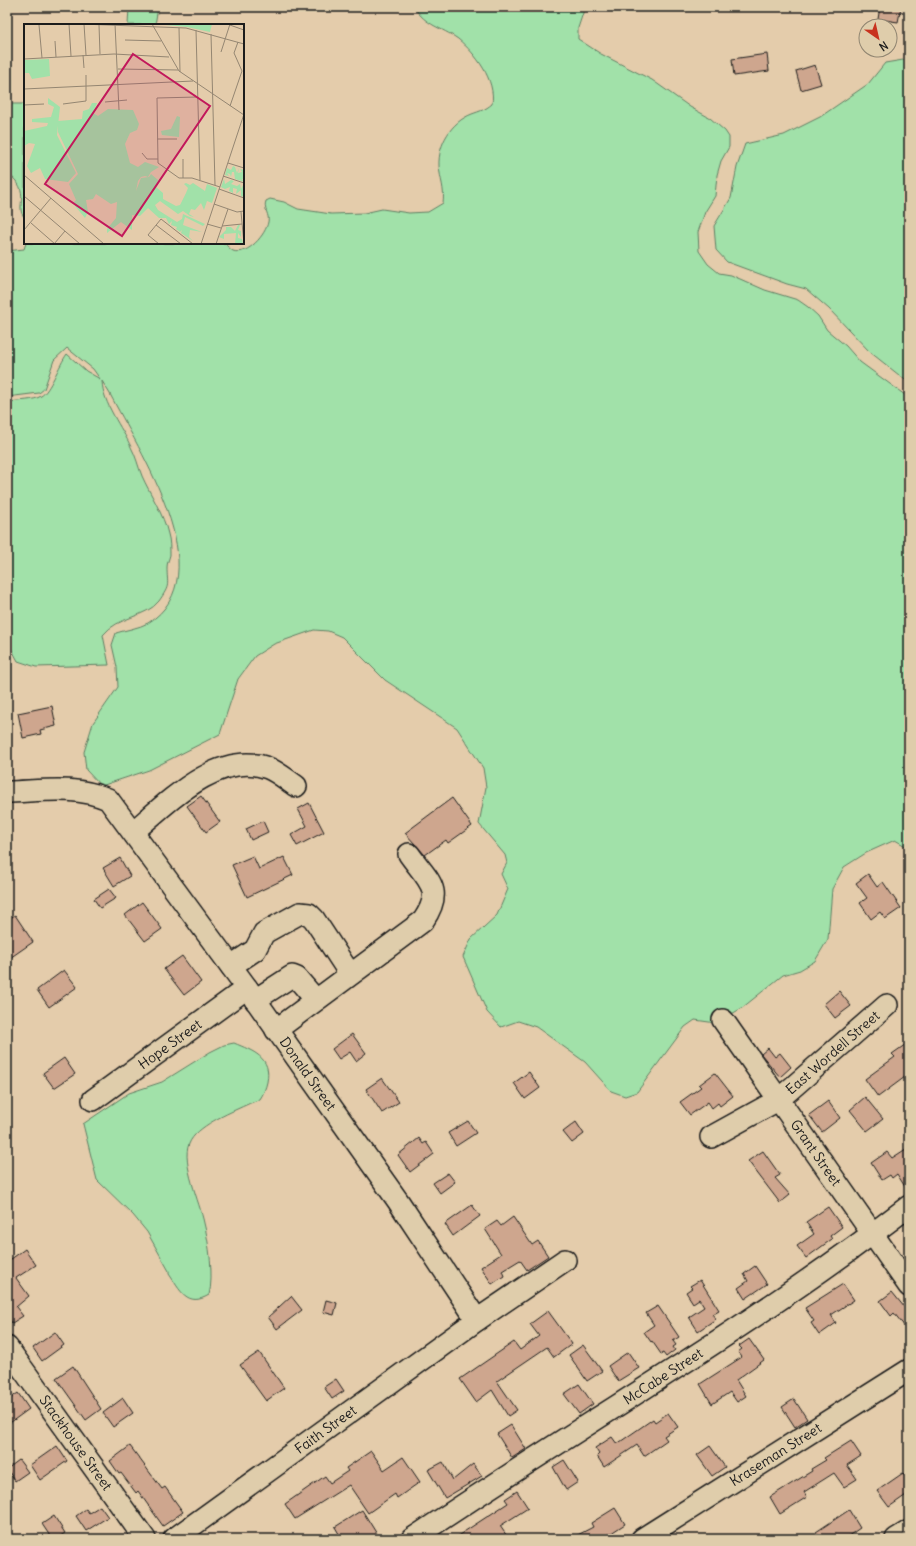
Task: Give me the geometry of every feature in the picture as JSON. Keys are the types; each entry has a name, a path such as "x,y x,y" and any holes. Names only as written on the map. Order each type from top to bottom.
{"street":[{"path":"133,832 195,782 224,768 244,765 267,767 277,772 296,786"},
{"name":"Donald Street","path":"7,792 78,789 94,793 108,799 231,966 398,1201 477,1320"},
{"path":"276,1030 423,921 434,901 434,890 409,854"},
{"path":"231,966 255,950 264,932 300,913 308,914 314,919 350,974"},
{"name":"Hope Street","path":"93,1100 251,994 292,976 297,978 316,1000"},
{"name":"East Wordell Street","path":"711,1137 778,1100 887,1005"},
{"name":"Grant Street","path":"723,1020 909,1286"},
{"name":"McCabe Street","path":"412,1539 747,1322 872,1234 909,1206"},
{"name":"Faith Street","path":"174,1539 477,1320 565,1260"},
{"name":"Stackhouse Street","path":"7,1347 145,1539"},
{"name":"Kraseman Street","path":"642,1539 909,1370"},
{"path":"896,1539 909,1531"}],"green space":[{"path":"129,7 158,7 155,24 128,24"},
{"path":"414,7 585,7 578,28 578,39 601,54 652,80 690,107 710,118 725,131 729,137 729,147 721,161 717,175 715,196 705,212 698,232 699,251 708,264 719,273 731,275 765,290 798,300 818,316 827,330 846,346 860,362 909,398 909,848 895,840 866,853 844,867 832,889 828,939 815,961 800,970 783,975 742,1008 716,1023 695,1020 685,1027 637,1092 625,1096 611,1091 585,1062 536,1027 518,1021 501,1027 487,1012 463,957 471,939 497,915 508,889 501,874 507,863 505,855 479,824 486,787 483,768 457,728 385,680 342,637 328,631 314,630 274,644 255,656 238,679 220,734 149,770 101,786 86,770 84,752 93,723 118,687 117,667 112,645 116,633 148,623 169,602 178,575 176,544 168,512 154,478 138,446 102,381 103,390 109,407 133,450 142,476 166,527 170,550 167,566 167,588 159,601 153,607 116,624 103,635 109,665 36,667 18,661 11,648 7,630 7,405 11,402 34,399 41,396 48,389 67,354 86,371 100,379 93,369 67,348 54,360 44,389 39,393 7,397 7,251 24,249 26,244 225,244 233,251 239,252 255,243 267,227 268,217 265,204 266,201 270,199 284,202 298,209 331,214 364,213 382,209 409,213 428,212 443,203 439,158 443,142 458,122 492,104 492,95 488,77 478,60 465,45 452,35 434,26"},
{"path":"909,59 909,383 870,352 829,309 806,289 787,284 727,262 716,250 714,226 731,198 737,167 745,144 784,135 820,117 868,84 885,63"},
{"path":"7,104 24,104 24,216 21,209 22,198 20,186 7,173"},
{"path":"234,1043 260,1056 267,1066 267,1082 260,1099 222,1116 198,1131 189,1144 187,1161 206,1231 211,1269 209,1295 195,1299 190,1298 181,1291 169,1274 169,1271 147,1232 133,1215 97,1180 83,1124 129,1093 162,1082 210,1052 224,1045"}],"building":[{"path":"880,7 901,7 898,22 898,18 878,18"},
{"path":"767,54 769,71 734,76 732,59"},
{"path":"815,65 821,84 801,90 796,71"},
{"path":"52,706 56,726 40,730 41,734 23,738 18,713"},
{"path":"201,796 220,822 206,832 187,806"},
{"path":"452,798 472,826 448,843 446,840 425,855 405,833"},
{"path":"309,803 324,832 297,846 291,835 307,826 298,809"},
{"path":"263,821 268,832 251,840 246,829"},
{"path":"253,856 259,869 284,857 293,875 247,897 232,865"},
{"path":"120,858 130,876 114,886 103,868"},
{"path":"868,874 877,887 883,882 901,908 885,919 880,912 871,919 860,903 867,898 856,883"},
{"path":"109,889 116,898 100,908 94,899"},
{"path":"142,902 162,929 145,941 125,915"},
{"path":"15,915 33,942 7,960 7,920"},
{"path":"182,956 201,982 184,995 164,969"},
{"path":"64,970 77,987 49,1007 37,990"},
{"path":"839,991 851,1006 835,1018 824,1004"},
{"path":"352,1034 366,1053 356,1061 350,1052 339,1059 332,1049"},
{"path":"909,1042 909,1074 878,1097 865,1079 895,1057 892,1054"},
{"path":"768,1048 775,1057 780,1053 791,1067 780,1077 761,1054"},
{"path":"64,1058 75,1074 54,1088 43,1073"},
{"path":"529,1072 540,1088 525,1099 514,1083"},
{"path":"715,1073 733,1096 720,1106 718,1103 712,1108 708,1102 690,1115 680,1102 701,1087 699,1085"},
{"path":"382,1078 399,1102 382,1113 366,1089"},
{"path":"865,1097 883,1119 867,1131 850,1110"},
{"path":"828,1101 840,1118 822,1132 809,1115"},
{"path":"468,1121 476,1133 456,1146 448,1133"},
{"path":"576,1122 584,1134 572,1143 563,1132"},
{"path":"419,1138 423,1144 426,1142 434,1154 410,1172 398,1155"},
{"path":"909,1147 909,1193 897,1174 892,1178 890,1175 882,1180 871,1163 887,1152 892,1158"},
{"path":"763,1151 780,1175 775,1178 790,1195 780,1203 748,1161"},
{"path":"448,1173 455,1182 440,1193 433,1183"},
{"path":"472,1205 480,1216 453,1236 445,1224"},
{"path":"828,1207 842,1227 830,1236 832,1239 806,1258 797,1246 814,1234 806,1222"},
{"path":"513,1217 532,1245 538,1241 548,1256 527,1270 520,1260 502,1271 504,1276 492,1284 481,1267 501,1254 485,1229 497,1221 501,1226"},
{"path":"25,1249 36,1265 16,1278 29,1296 16,1307 23,1316 12,1323 7,1316 7,1262"},
{"path":"755,1266 767,1284 745,1299 738,1288 748,1281 744,1274"},
{"path":"700,1280 719,1310 712,1314 716,1319 698,1331 689,1317 704,1307 699,1299 693,1303 686,1292 692,1288 690,1286"},
{"path":"843,1284 854,1300 831,1315 836,1323 819,1335 811,1323 814,1321 805,1308"},
{"path":"892,1292 909,1313 909,1332 894,1313 891,1316 880,1301"},
{"path":"291,1296 302,1310 277,1329 268,1317"},
{"path":"326,1300 337,1303 334,1315 323,1312"},
{"path":"658,1306 679,1337 673,1341 676,1345 673,1347 675,1350 666,1357 663,1353 661,1354 644,1332 654,1325 646,1313"},
{"path":"548,1311 572,1344 554,1357 547,1347 497,1381 517,1410 508,1416 492,1390 476,1402 460,1379 514,1342 520,1350 539,1336 530,1324"},
{"path":"55,1332 64,1345 42,1361 33,1348"},
{"path":"749,1339 764,1360 736,1380 746,1396 737,1402 730,1392 712,1404 700,1384 742,1357 738,1352 742,1349 739,1346"},
{"path":"583,1345 602,1371 587,1381 569,1355"},
{"path":"259,1352 284,1388 266,1401 240,1365"},
{"path":"628,1352 639,1368 618,1381 608,1366"},
{"path":"73,1366 101,1409 86,1420 56,1378"},
{"path":"336,1379 344,1391 332,1399 324,1387"},
{"path":"579,1384 593,1404 579,1414 564,1394"},
{"path":"18,1393 29,1409 7,1425 7,1401"},
{"path":"123,1398 133,1413 113,1427 103,1413"},
{"path":"794,1399 807,1419 795,1427 782,1407"},
{"path":"668,1413 678,1427 664,1436 667,1440 644,1456 637,1445 604,1467 597,1456 599,1454 595,1448 612,1437 617,1444 653,1419 655,1422"},
{"path":"511,1425 526,1449 512,1458 497,1434"},
{"path":"851,1441 861,1456 847,1465 857,1479 844,1487 834,1473 804,1492 807,1497 780,1514 770,1497 812,1471 811,1469 826,1460 824,1458"},
{"path":"57,1446 67,1461 40,1480 30,1465"},
{"path":"130,1446 162,1489 165,1487 183,1512 163,1526 138,1491 136,1493 121,1473 119,1474 110,1461"},
{"path":"710,1446 725,1467 712,1476 697,1455"},
{"path":"371,1451 384,1470 403,1457 420,1482 397,1498 395,1494 368,1513 349,1485 295,1519 285,1504 325,1476 330,1483 348,1471 346,1468"},
{"path":"19,1460 28,1472 15,1481 7,1469"},
{"path":"564,1460 578,1482 566,1490 553,1467"},
{"path":"443,1462 453,1480 473,1464 482,1476 445,1498 428,1470"},
{"path":"903,1473 909,1481 909,1493 889,1507 877,1491"},
{"path":"517,1491 528,1508 500,1526 509,1539 453,1539 508,1503 505,1499"},
{"path":"100,1506 108,1517 86,1531 76,1516 86,1509 89,1513"},
{"path":"615,1508 625,1524 602,1539 570,1539 593,1527 591,1523"},
{"path":"362,1510 380,1539 342,1539 335,1527"},
{"path":"849,1510 860,1528 844,1539 821,1539 816,1532"},
{"path":"54,1516 65,1533 56,1539 52,1539 42,1524"}]}
